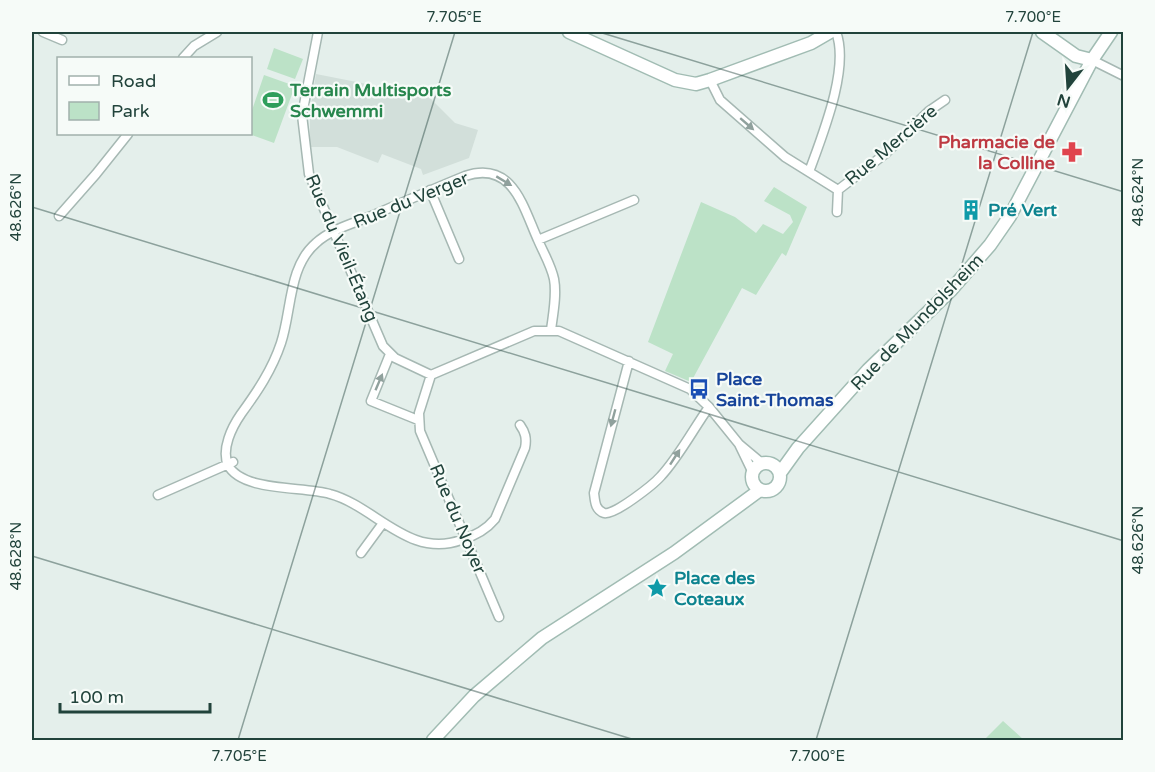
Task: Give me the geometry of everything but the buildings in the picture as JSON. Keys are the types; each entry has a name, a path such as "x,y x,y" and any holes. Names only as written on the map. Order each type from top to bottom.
{"street":[{"path":"43,32 62,40"},
{"path":"184,57 194,46 217,32"},
{"name":"Rue du Vieil-Étang","path":"318,32 304,98 303,136 309,174 383,346 390,354"},
{"path":"569,32 675,80 696,84 811,43 830,32"},
{"path":"809,172 824,129 839,71 840,45 836,32"},
{"path":"1042,32 1076,56 1092,60 1124,76"},
{"name":"Rue de Mundolsheim","path":"771,467 798,448 868,370 957,283 990,245 1010,216 1092,60 1111,32"},
{"name":"Rue Mercière","path":"711,80 720,100 785,157 838,190"},
{"name":"Rue Mercière","path":"837,212 838,190 885,154 929,111 945,100"},
{"path":"59,216 127,135"},
{"name":"Rue du Verger","path":"230,463 228,446 235,423 262,384 276,356 299,267 312,246 334,232 430,190 473,173 488,173 513,186 521,199 554,279 551,330"},
{"path":"430,190 459,260"},
{"path":"538,240 634,200"},
{"path":"431,375 534,331 551,330 567,334 690,389 709,407 739,444 756,482 767,491 778,485 771,467 739,444"},
{"path":"390,354 431,375 418,420 371,401 390,354"},
{"path":"629,361 594,494 597,508 602,512 608,513 650,487 662,476 709,407"},
{"name":"Rue du Noyer","path":"418,420 420,431 499,617"},
{"path":"158,495 230,463 242,478 259,484 308,489 330,494 359,507 407,537 429,544 448,544 466,539 487,528 498,514 527,440 520,424"},
{"path":"433,741 474,696 542,638 674,553 726,513 756,482 757,467 771,467"},
{"path":"361,553 383,523"}],"shaded area":[{"path":"316,74 428,96 455,123 478,130 469,158 423,175 421,169 382,154 378,163 337,147 310,147 310,111"}],"green space":[{"path":"274,48 303,59 295,79 267,69"},
{"name":"Terrain Multisports Schwemmi","path":"264,75 295,86 274,143 252,135 252,110"},
{"path":"774,187 807,207 786,256 782,253 756,295 742,288 691,382 665,371 673,354 648,342 701,202 735,217 756,233 763,224 783,234 793,222 790,215 764,201"},
{"path":"1003,721 1024,740 984,740"}],"place":[{"name":"Terrain Multisports Schwemmi","path":"273,100"},
{"name":"Pharmacie de la Colline","path":"1072,152"},
{"name":"Pré Vert","path":"971,210"},
{"name":"Place Saint-Thomas","path":"699,389"},
{"name":"Place des Coteaux","path":"657,588"}]}
